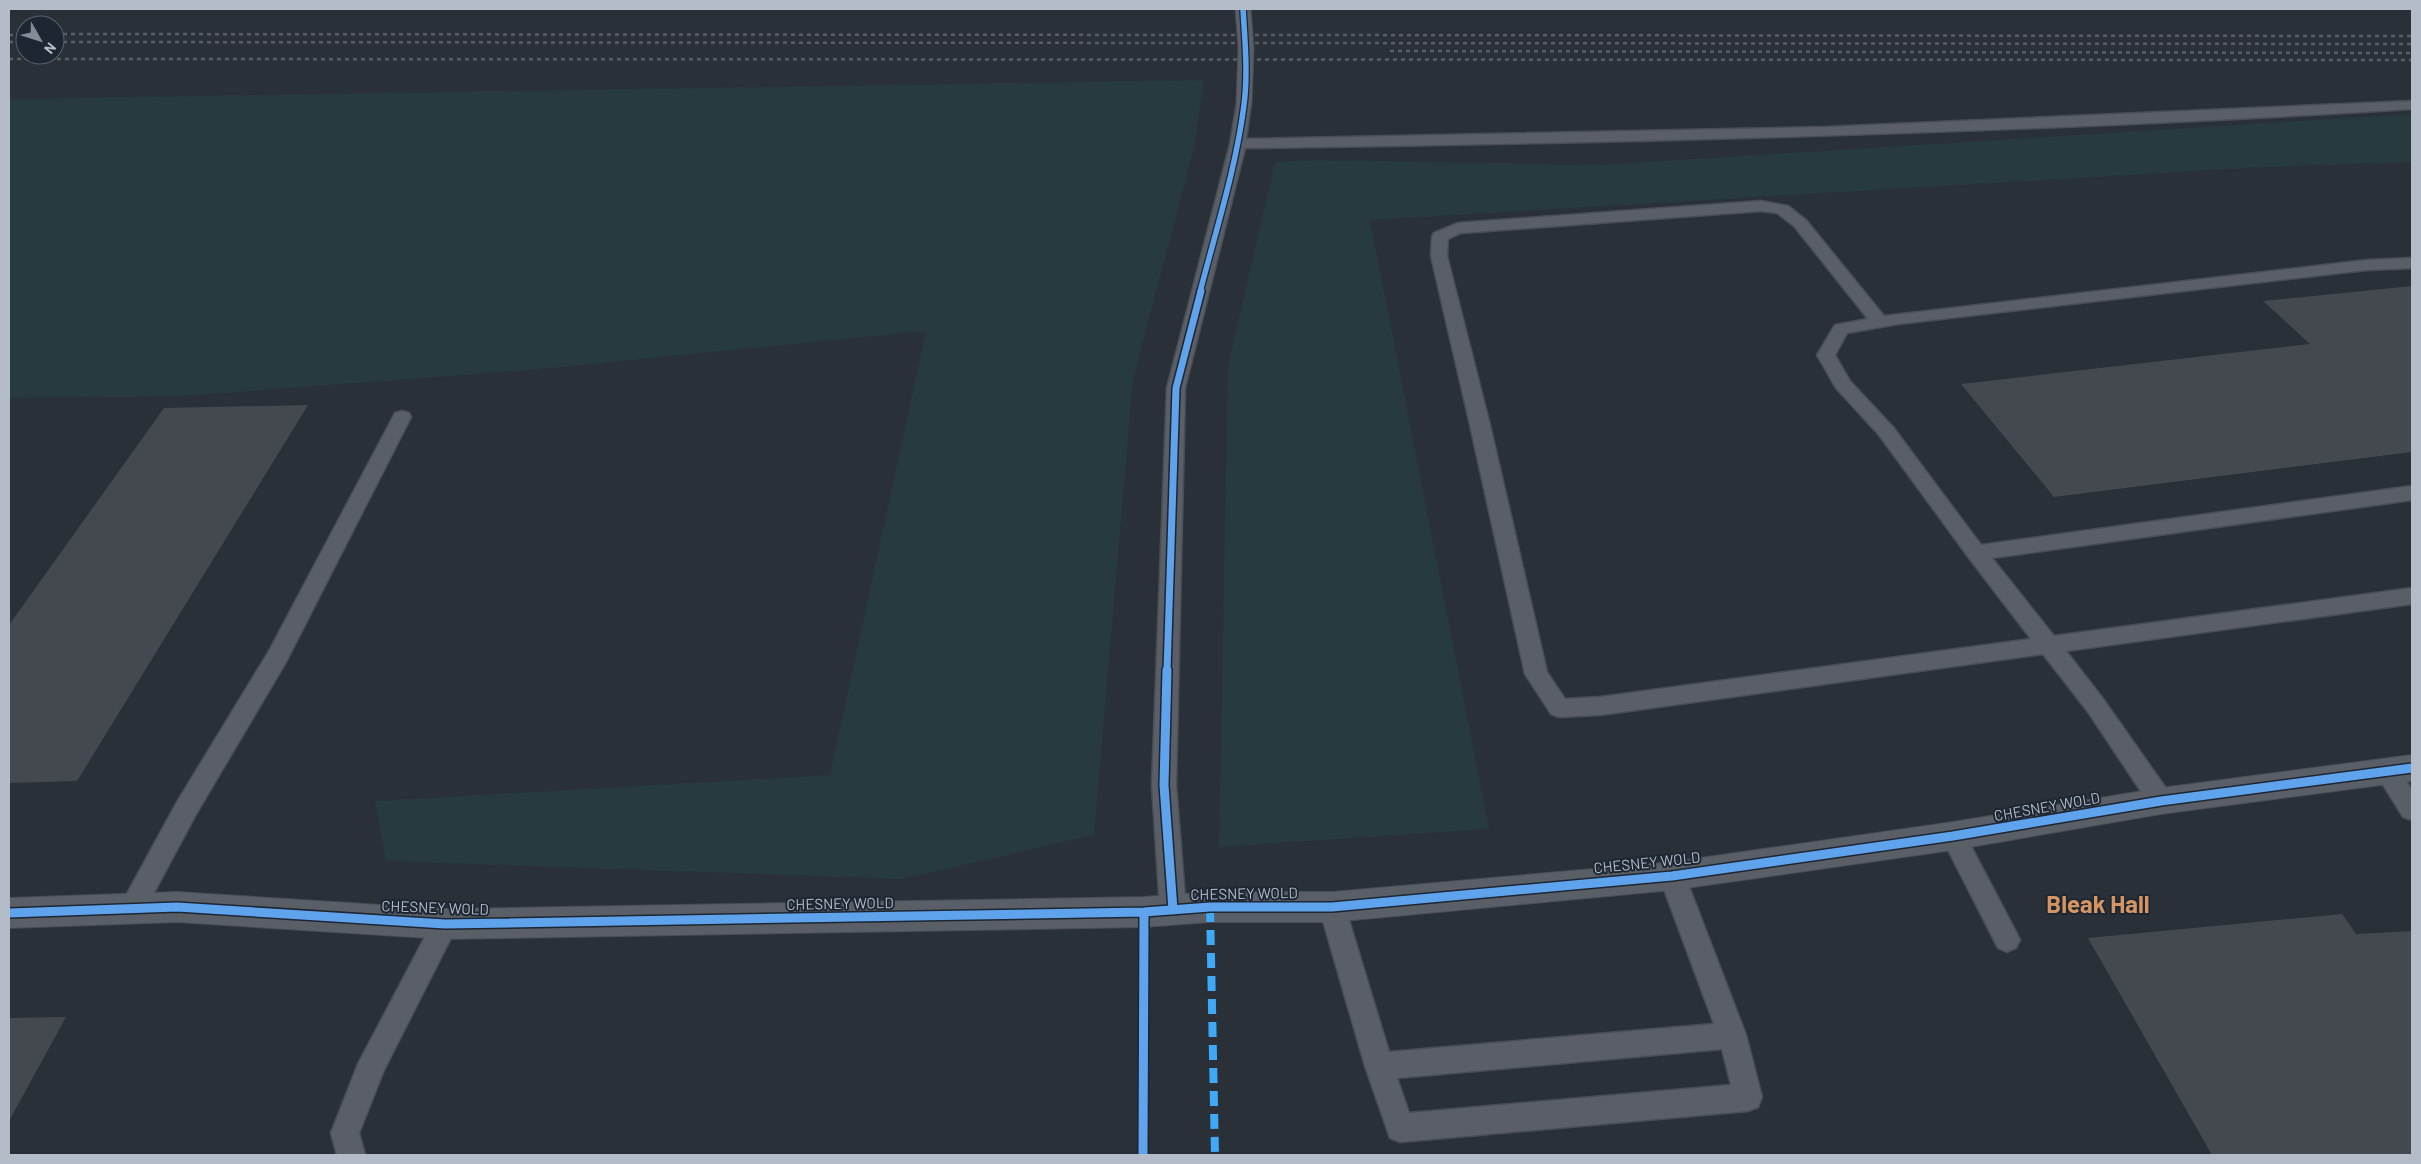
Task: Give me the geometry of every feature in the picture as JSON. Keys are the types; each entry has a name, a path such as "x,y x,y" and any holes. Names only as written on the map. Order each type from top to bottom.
{"street":[{"name":"CHESNEY WOLD","path":"9,913 178,907 445,924 1332,907 1672,876 1953,836 2161,801 2400,770"}],"lane":[{"path":"1173,910 1164,785 1176,388 1238,144 1244,103 1246,48 1243,9"},
{"path":"1238,144 1441,142 1800,133 2115,122 2412,105"},
{"path":"1880,322 1800,222 1782,209 1761,206 1458,228 1440,238 1439,256 1536,674 1559,708 1600,706 2412,596"},
{"path":"2161,801 2096,706 1976,553 1886,431 1843,384 1826,355 1840,329 1880,322 2274,275 2366,265 2412,263"},
{"path":"132,909 186,810 278,656 402,417"},
{"path":"1976,553 2412,493"},
{"name":"CHESNEY WOLD","path":"2400,770 2412,810"},
{"path":"1953,836 2007,940"},
{"name":"CHESNEY WOLD","path":"1378,1066 1400,1128 1748,1097 1732,1035 1672,876"},
{"path":"1332,907 1378,1066 1732,1035"},
{"name":"CHESNEY WOLD","path":"351,1155 345,1133 372,1064 445,924"}],"green space":[{"path":"1204,80 1194,148 1133,379 1094,835 902,879 386,861 375,801 830,775 926,331 530,370 183,396 9,398 9,99"},
{"path":"2412,114 2412,162 2263,167 1370,220 1489,829 1219,847 1228,366 1275,162 1319,160 1596,165"}],"building":[{"path":"2412,286 2412,452 2054,497 1961,384 2310,344 2263,301"},
{"path":"308,405 77,781 9,783 9,625 164,408"},
{"path":"2342,914 2356,934 2412,931 2412,1155 2212,1155 2088,938"},
{"path":"66,1017 9,1121 9,1018"}],"railway":[{"path":"65,34 2412,36"},
{"path":"9,35 15,35"},
{"path":"9,42 15,42"},
{"path":"65,42 2412,44"},
{"path":"1390,51 2412,53"},
{"path":"9,59 2412,60"}],"marked path":[{"path":"1210,907 1215,1155"}],"cycle path":[{"path":"1173,910 1164,785 1176,388 1238,144 1244,103 1246,48 1243,9"},
{"path":"9,913 177,907 445,924 1144,912 1210,907 1332,907 1672,876 1953,836 2161,801 2412,768"},
{"path":"1143,1155 1144,912"}],"district":[{"name":"Bleak Hall","path":"2098,905"}]}
